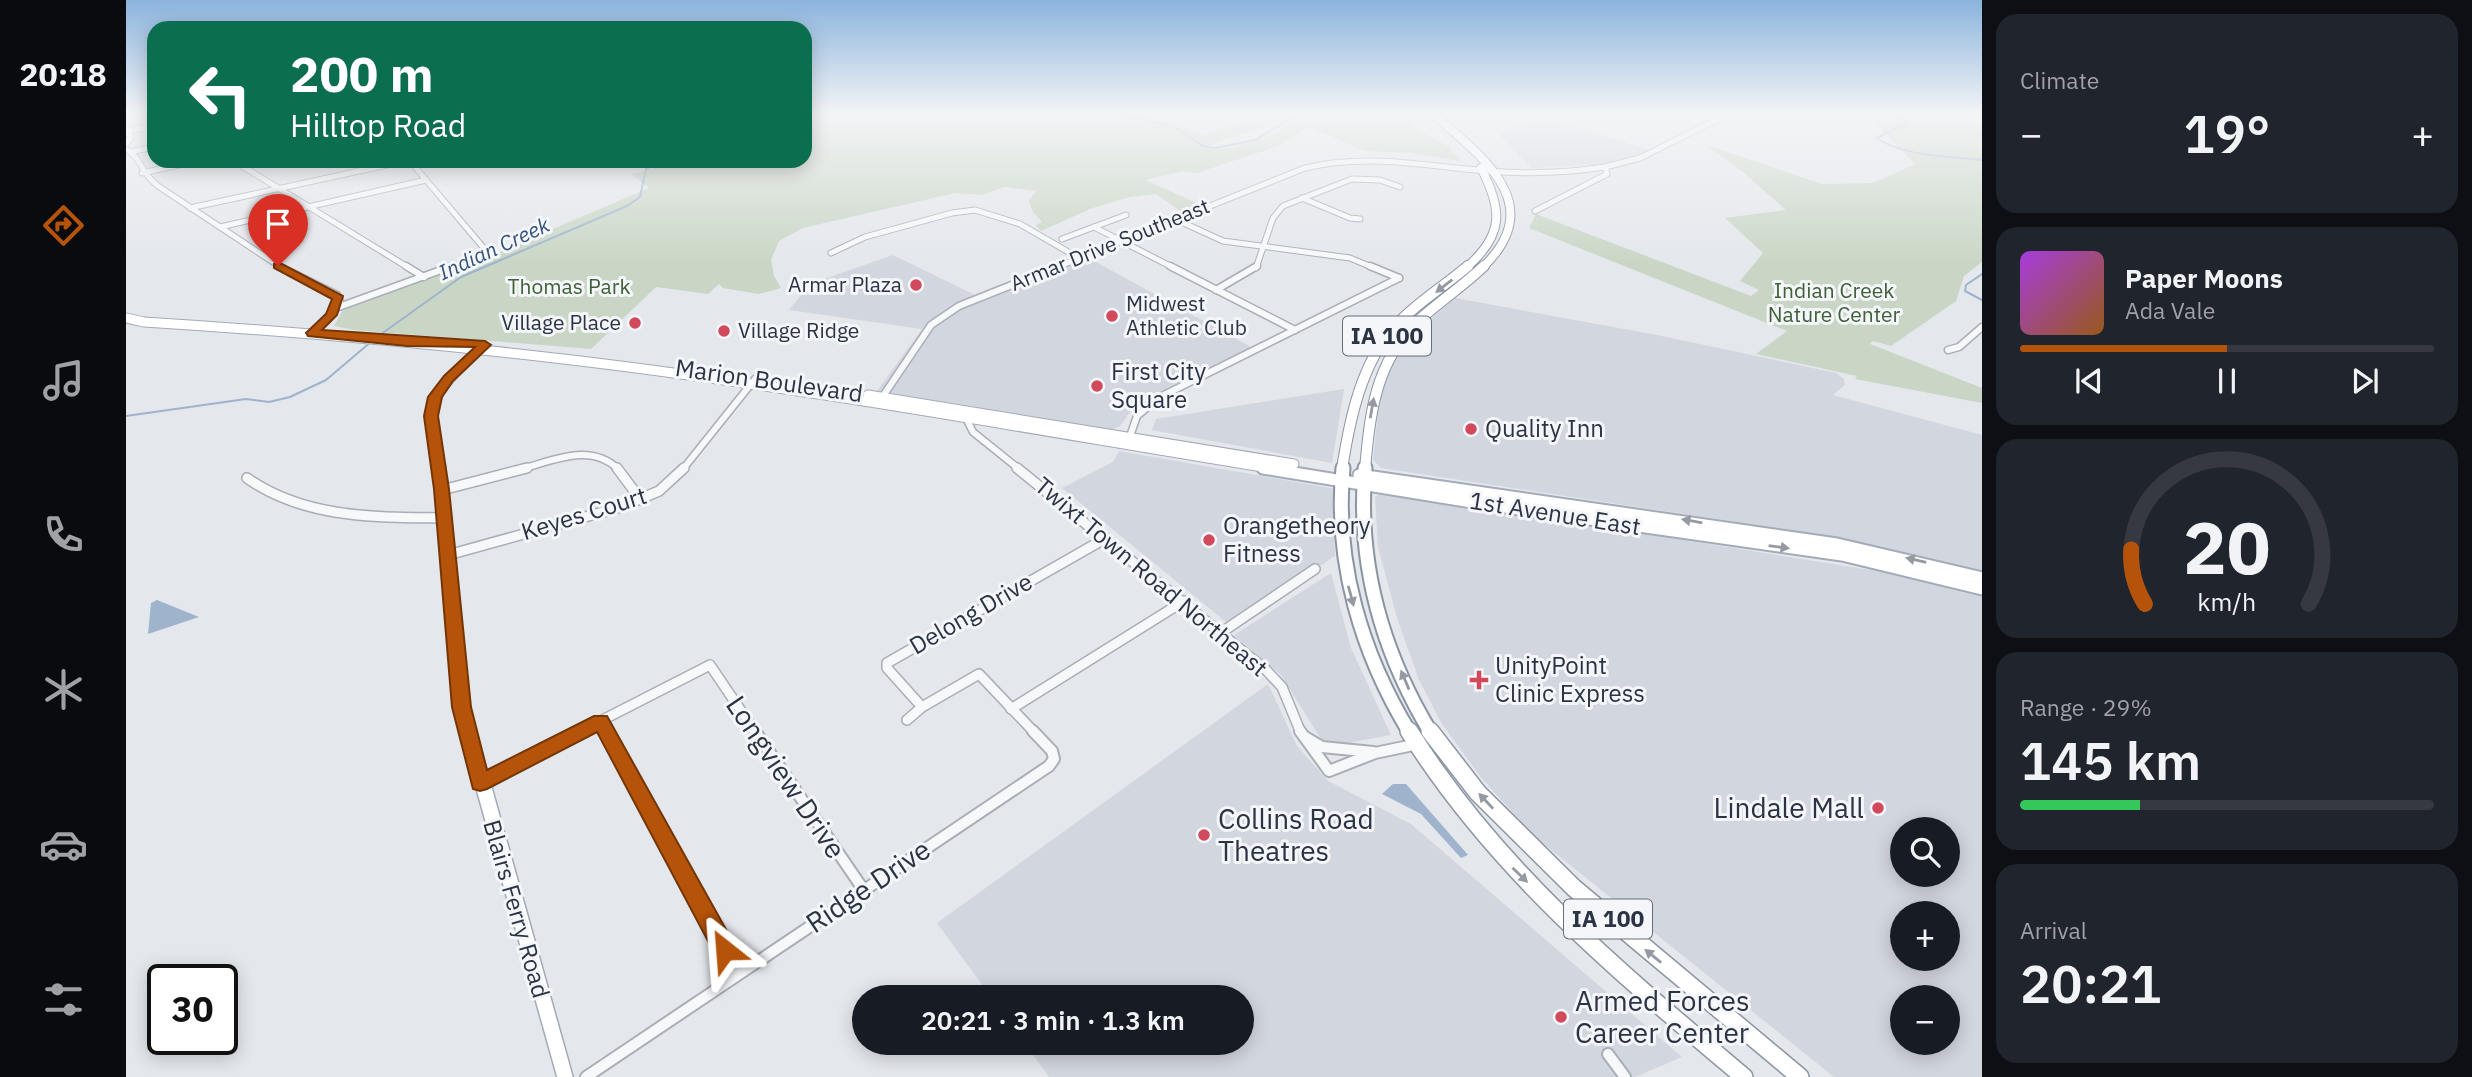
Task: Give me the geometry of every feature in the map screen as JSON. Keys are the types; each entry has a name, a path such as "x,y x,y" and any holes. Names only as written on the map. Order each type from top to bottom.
{"highway":[{"name":"IA 100","path":"1479,163 1488,171 1498,203 1497,222 1492,238 1468,268 1387,335 1360,389 1343,476 1340,544 1360,628 1396,712 1451,796 1504,859 1620,973 1744,1077"},
{"name":"IA 100","path":"1481,163 1508,197 1510,215 1505,241 1480,271 1421,318 1400,340 1387,361 1376,388 1364,479 1364,547 1373,588 1402,673 1416,705 1437,740 1478,793 1533,850 1602,914 1800,1077"}],"main road":[{"name":"Marion Boulevard","path":"126,318 407,342 427,347 482,347 880,400 1128,440"},
{"name":"Blairs Ferry Road","path":"482,347 449,378 435,397 431,416 442,489 462,707 480,783 565,1077"},
{"name":"Marion Boulevard","path":"968,414 987,421 1128,440"},
{"name":"1st Avenue East","path":"1128,440 1343,476 1837,544 1982,578"},
{"name":"1st Avenue East","path":"1364,479 1478,503 1842,555 1982,589"}],"street":[{"path":"136,163 142,173 190,208 278,266 337,295 340,301 336,308 312,333"},
{"name":"Armar Drive Southeast","path":"880,400 931,324 959,306 1119,240 1325,163"},
{"name":"Armar Drive Southeast","path":"1431,163 1488,171 1555,172 1620,163"},
{"path":"1535,211 1607,174 1605,167"},
{"path":"142,173 165,168"},
{"path":"245,168 424,277"},
{"path":"190,208 372,168"},
{"path":"336,308 488,253 414,168"},
{"path":"1216,290 1251,274 1256,269 1276,211 1352,179 1380,180 1400,187"},
{"path":"220,227 426,180"},
{"path":"1303,198 1350,218 1360,219"},
{"path":"831,253 840,246 878,234 957,212 979,210 1001,215 1077,257"},
{"path":"1062,239 1126,215"},
{"path":"1128,440 1140,409 1399,278 1350,258 1223,241 1175,219"},
{"path":"1094,227 1295,330"},
{"path":"1948,350 1959,347 1982,327"},
{"name":"Keyes Court","path":"448,555 641,500 675,479 752,382"},
{"name":"Twixt Town Road Northeast","path":"968,414 973,432 1222,632 1282,687 1303,736 1329,771 1375,753 1418,744"},
{"path":"986,442 980,432 987,421"},
{"path":"442,489 579,454 595,453 614,462 641,500"},
{"path":"247,478 275,497 303,507 403,518 444,518"},
{"name":"Delong Drive","path":"922,707 887,668 887,663 1106,538"},
{"path":"1222,632 1315,569"},
{"path":"1011,709 1184,601"},
{"name":"Longview Drive","path":"601,721 710,665 863,889"},
{"name":"Ridge Drive","path":"586,1077 737,973 1049,766 1054,759 1052,751 979,674 922,707"},
{"path":"908,720 922,707"},
{"path":"480,783 601,721 737,973"},
{"name":"Twixt Town Road Northeast","path":"1303,736 1322,747 1375,753"},
{"path":"1608,1054 1625,1077"}],"shaded area":[{"path":"1526,163 1612,163 1610,164 1531,168"},
{"path":"893,255 983,299 1085,256 1251,347 1135,405 1120,426 1111,430 877,391 922,329 789,310 810,284"},
{"path":"1455,298 1657,335 1836,373 1844,379 1845,385 1833,395 1982,435 1982,572 1912,554 1750,524 1381,468 1373,460 1379,402 1388,374 1404,344"},
{"path":"1344,389 1332,463 1152,430 1156,419"},
{"path":"1119,451 1336,489 1333,516 1335,556 1231,626 1062,488 1113,462"},
{"path":"1383,492 1877,571 1982,597 1982,1077 1834,1077 1529,832 1480,776 1442,724 1419,680 1397,618 1378,547 1375,497"},
{"path":"1331,573 1351,648 1391,735 1326,747 1281,675 1234,635"},
{"path":"1268,684 1297,746 1328,781 1411,824 1682,1057 1635,1077 1049,1077 1033,1055 1254,1055 1254,985 982,985 937,923"}],"green space":[{"name":"Thomas Park","path":"812,163 1226,163 1197,173 1183,171 1145,180 1199,204 1182,212 1156,194 1129,197 1090,209 1041,231 1036,225 1042,222 1033,212 1029,201 1036,191 1004,187 982,195 955,193 803,228 779,241 771,260 774,276 781,288 759,294 723,288 719,284 708,294 656,287 591,349 354,330 334,326 343,310 499,252 649,188 631,174 655,168 812,168"},
{"name":"Indian Creek Nature Center","path":"1731,163 1761,163 1822,184 1873,183 1915,164 1982,163 1982,262 1964,276 1956,301 1891,346 1873,341 1870,344 1982,388 1982,403 1855,379 1857,376 1756,354 1787,331 1529,228 1536,214 1751,296 1759,290 1740,281 1763,253 1725,218 1786,210"}],"water":[{"path":"157,600 199,617 148,634 151,603"},
{"path":"1393,784 1406,784 1468,855 1461,858 1421,814 1382,794"}],"waterway":[{"name":"Indian Creek","path":"377,337 461,277 627,206 640,197 646,169 648,168"},
{"path":"1982,274 1966,285 1965,291 1982,300"},
{"name":"Indian Creek","path":"126,416 246,399 269,402 290,397 326,380 372,341"}],"place":[{"name":"Armar Plaza","path":"916,285"},
{"name":"Midwest Athletic Club","path":"1112,316"},
{"name":"Village Place","path":"635,323"},
{"name":"Village Ridge","path":"724,331"},
{"name":"First City Square","path":"1097,386"},
{"name":"Quality Inn","path":"1471,429"},
{"name":"Orangetheory Fitness","path":"1209,540"},
{"name":"UnityPoint Clinic Express","path":"1479,680"},
{"name":"Lindale Mall","path":"1878,808"},
{"name":"Collins Road Theatres","path":"1204,835"},
{"name":"Armed Forces Career Center","path":"1561,1017"}],"route":[{"path":"278,266 339,298 340,301 331,315 312,333 407,342 433,340 485,345 449,378 435,397 431,416 442,489 462,707 480,783 601,721 725,950"}]}
